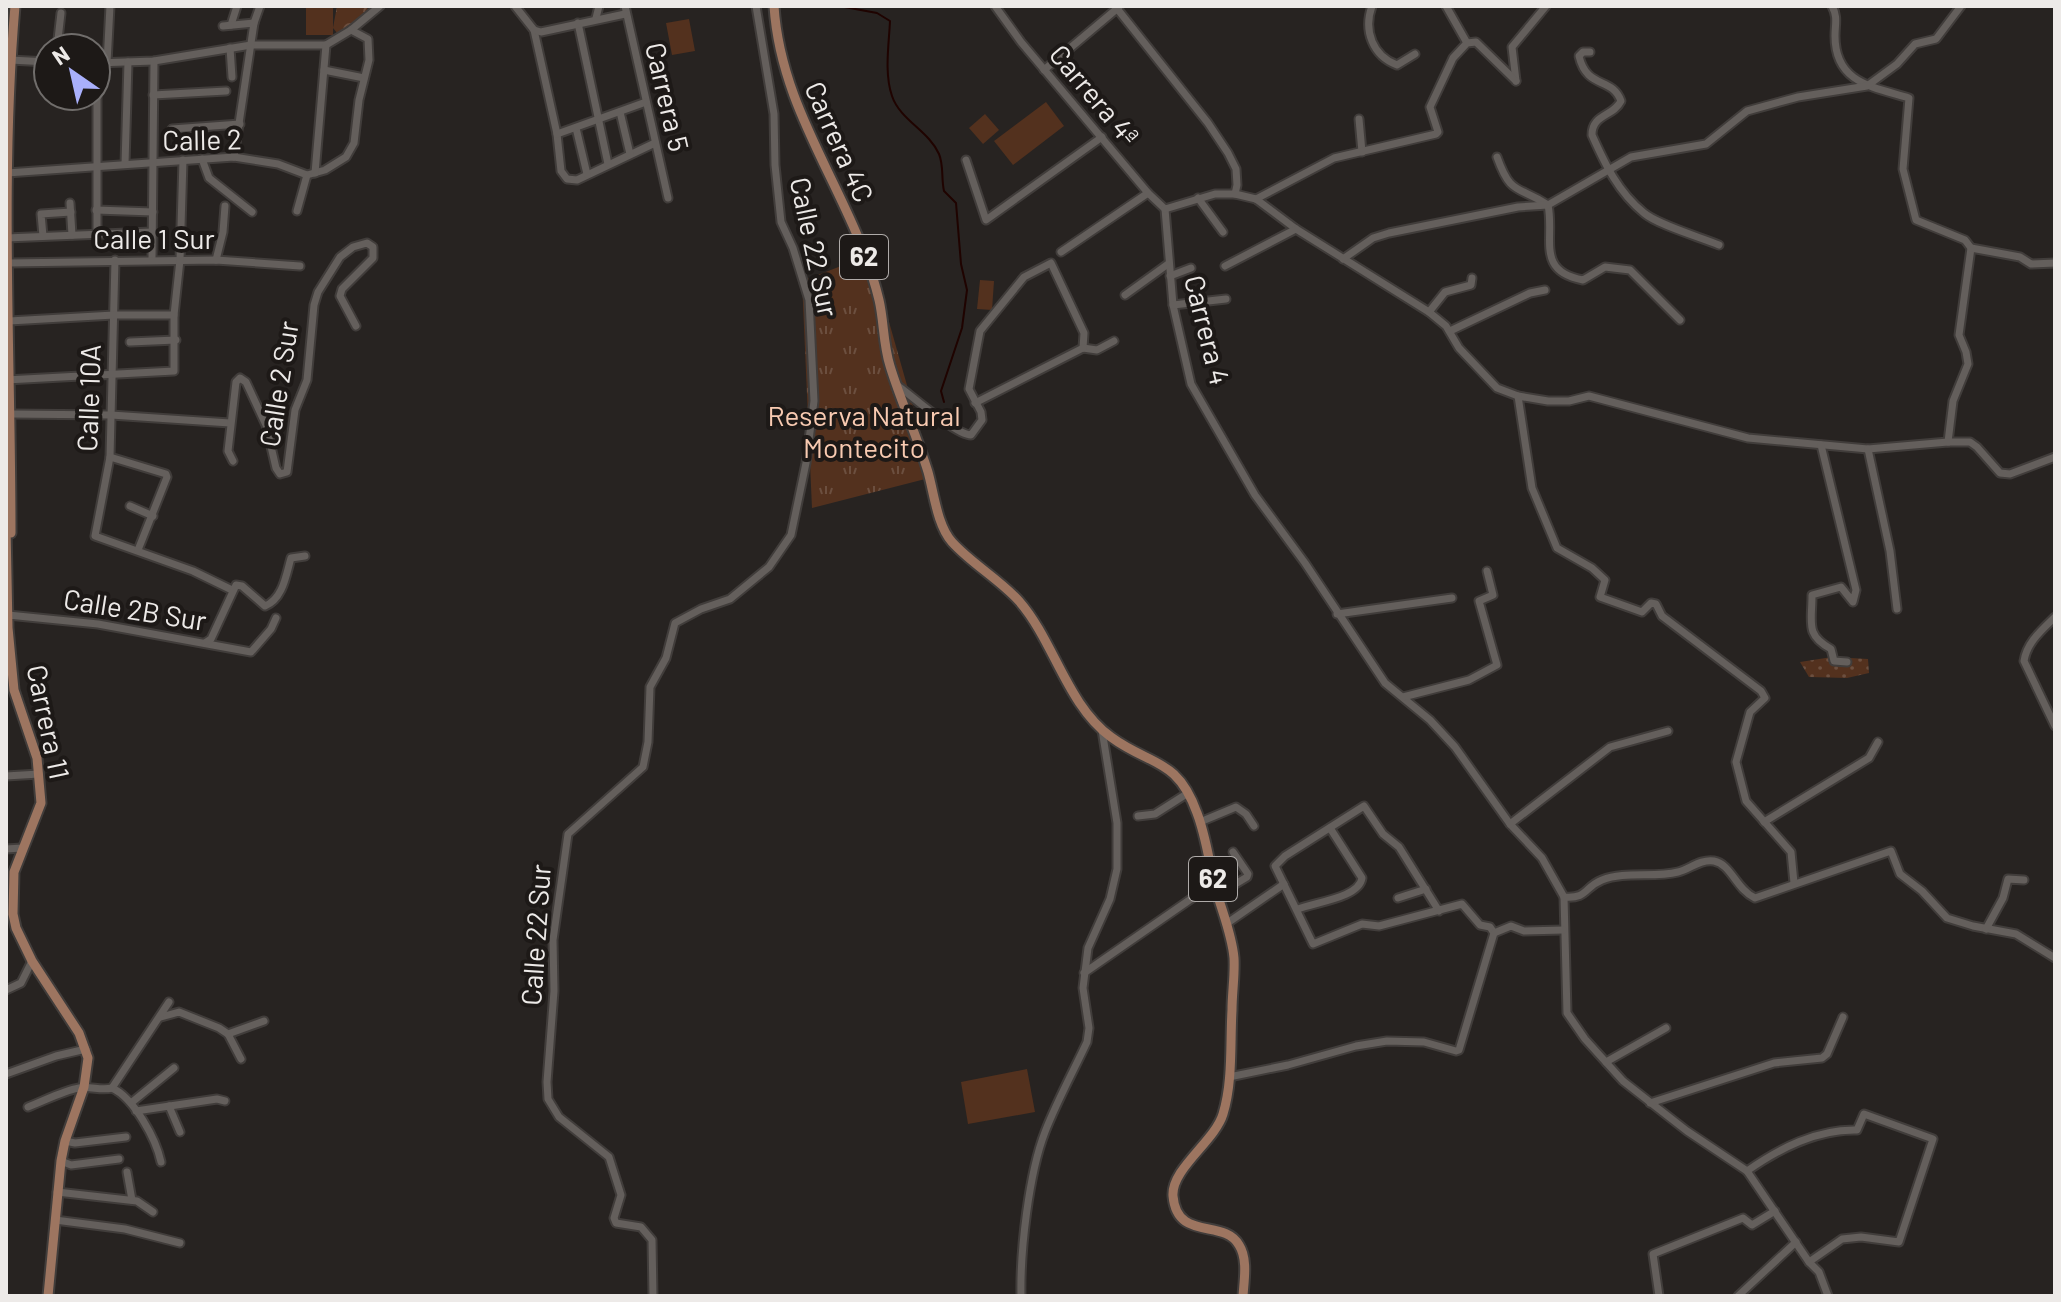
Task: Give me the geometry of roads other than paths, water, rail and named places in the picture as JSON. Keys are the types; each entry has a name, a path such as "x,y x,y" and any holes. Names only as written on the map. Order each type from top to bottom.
{"main road":[{"name":"Carrera 11","path":"6,44 12,6"},
{"name":"Carrera 11","path":"8,587 11,414 8,380 7,173 12,6"},
{"name":"Carrera 4C","path":"774,6 776,32 790,89 844,207 873,280 897,385"},
{"name":"62","path":"897,385 920,444 950,539 1021,603 1074,693 1110,737 1167,767 1182,783 1200,822 1234,957 1229,1077 1223,1116 1180,1175 1173,1198 1185,1222 1196,1228 1225,1233 1239,1243 1245,1262 1243,1296"},
{"name":"Carrera 11","path":"6,527 10,691 37,758 41,803 14,872 11,899 16,928 32,961 79,1033 86,1049"},
{"path":"48,1296 61,1161 84,1087 88,1058 86,1049"}],"street":[{"path":"109,32 110,6"},
{"path":"237,6 227,25 254,23"},
{"path":"234,157 254,23 260,6"},
{"path":"112,63 154,61 251,45 326,45 351,30 380,6"},
{"path":"515,6 534,30 557,134 561,171 567,179 577,180 655,143"},
{"path":"596,18 599,6"},
{"name":"Calle 22 Sur","path":"653,1296 652,1240 641,1227 616,1223 614,1218 621,1195 609,1157 559,1117 548,1099 554,991 552,957 568,834 643,767 648,742 650,687 666,658 675,623 701,609 730,599 769,567 791,535 806,463 814,401 809,300 793,248 781,222 774,114 756,6"},
{"name":"Carrera 4ª","path":"995,6 1044,70 1165,209"},
{"path":"1372,6 1368,17 1370,38 1382,59 1397,65 1415,54"},
{"path":"1446,6 1467,43"},
{"path":"1256,199 1334,158 1436,134 1430,107 1453,58 1467,43 1476,42 1516,81 1512,47 1546,6"},
{"path":"1832,6 1837,14 1835,37 1838,57 1851,77 1867,86 1909,98 1903,169 1916,220 1965,240 1971,248 2020,257 2031,264 2055,263"},
{"path":"1343,259 1373,238 1389,233 1518,207 1548,205 1631,157 1706,144 1747,111 1798,97 1867,86 1897,64 1915,44 1936,39 1961,6"},
{"path":"1044,70 1118,7 1228,153 1236,169 1235,194"},
{"path":"534,30 541,32 625,10"},
{"name":"Carrera 5","path":"625,10 668,198"},
{"path":"59,32 61,13"},
{"path":"578,23 608,164"},
{"path":"311,174 346,157 354,143 369,60 368,39 351,30"},
{"path":"297,211 311,174 326,45"},
{"path":"230,48 232,77"},
{"path":"1590,52 1579,56 1586,73 1590,78 1615,89 1621,101 1618,107 1594,122 1591,129 1618,186 1645,215 1719,245"},
{"path":"10,60 32,61"},
{"path":"152,259 154,61"},
{"path":"125,164 128,62"},
{"path":"324,70 364,78"},
{"path":"153,95 226,91"},
{"path":"557,134 646,102"},
{"path":"96,112 97,234"},
{"path":"620,112 630,154"},
{"path":"1359,119 1362,152"},
{"path":"172,129 240,124"},
{"path":"576,128 587,174"},
{"path":"966,160 986,220 1102,137"},
{"name":"Calle 2","path":"7,173 234,157 278,164 311,174"},
{"path":"1497,157 1504,177 1512,187 1548,205"},
{"path":"202,159 209,178 252,212"},
{"path":"8,380 174,371 183,160"},
{"path":"1061,252 1148,193"},
{"path":"1165,209 1215,194 1235,194 1256,199 1296,229 1429,312 1450,331 1459,348 1483,375 1497,388 1518,396 1569,401 1589,396 1748,438 1868,449 1970,442 2000,473 2010,474 2055,457"},
{"path":"1198,198 1223,232"},
{"path":"1548,205 1548,247 1552,262 1568,277 1583,280 1605,267 1630,270 1680,320"},
{"path":"216,260 225,206"},
{"path":"43,236 41,214 70,207 72,235"},
{"name":"Carrera 4","path":"1165,209 1173,305 1191,384 1255,495 1305,563 1385,683 1455,747 1510,824 1542,858 1564,897"},
{"path":"96,210 153,212"},
{"path":"1225,266 1296,229"},
{"path":"7,238 152,232"},
{"name":"Calle 2 Sur","path":"11,414 111,415 230,423 236,382 240,378 246,382 266,425 280,474 287,472 295,410 307,380 318,292 340,257 353,247 367,243 373,247 373,258 342,289 340,296 356,326"},
{"path":"1948,442 1953,401 1968,364 1959,335 1971,248"},
{"name":"Calle 1 Sur","path":"7,256 216,260 300,266"},
{"name":"Calle 10A","path":"115,260 110,457 95,536 138,550"},
{"path":"897,385 963,435 971,435 982,420 969,389 980,331 1024,277 1051,263 1084,333 1083,348"},
{"path":"1125,295 1168,264"},
{"path":"1170,276 1191,268"},
{"path":"1429,312 1445,292 1471,285 1472,278"},
{"path":"1450,331 1530,293 1545,290"},
{"path":"1173,305 1226,299"},
{"path":"9,321 174,315"},
{"path":"130,342 176,340"},
{"path":"975,403 1083,348 1097,350 1114,341"},
{"path":"1518,396 1532,488 1557,548 1592,568 1605,580 1600,597 1642,612 1651,603 1656,604 1662,616 1761,691 1765,698 1750,712 1736,762 1746,801 1791,852 1794,883"},
{"path":"230,423 228,451 233,461"},
{"path":"1821,445 1856,590 1853,602 1841,587 1812,595 1812,633 1821,646 1831,649 1834,661 1847,662"},
{"path":"1868,449 1890,551 1897,609"},
{"path":"110,457 166,474 138,550 229,588 242,586 265,606 274,602 285,582 291,558 305,556"},
{"path":"130,506 153,516"},
{"path":"1403,697 1469,680 1497,665 1479,601 1493,595 1487,571"},
{"path":"205,643 211,639 229,588"},
{"path":"1337,614 1452,598"},
{"name":"Calle 2B Sur","path":"10,615 98,624 251,652 271,629 276,618"},
{"path":"2055,617 2025,650 2024,661 2055,726"},
{"path":"1021,1296 1021,1269 1034,1170 1045,1133 1087,1042 1089,1028 1083,988 1088,948 1110,899 1117,869 1117,823 1102,728"},
{"path":"1510,824 1610,747 1668,731"},
{"path":"1764,822 1869,758 1878,742"},
{"path":"6,776 39,774"},
{"path":"1138,816 1155,814 1188,793"},
{"path":"1439,911 1399,847 1383,834 1364,806 1285,856 1275,866 1313,944 1362,924 1379,926 1439,911 1462,904 1480,925 1490,927 1494,933"},
{"path":"1200,822 1236,807 1246,814 1254,826"},
{"path":"1298,909 1358,889 1362,883 1362,878 1330,828"},
{"path":"6,849 22,848"},
{"path":"1828,1296 1819,1272 1747,1171 1623,1081 1567,1013 1564,897 1583,896 1601,880 1679,872 1696,864 1714,861 1727,868 1744,893 1755,898 1891,851 1900,874 1922,891 1947,918 2016,934 2055,958"},
{"path":"1084,973 1214,883 1227,889 1247,877 1233,852"},
{"path":"1986,929 2003,898 2008,879 2024,880"},
{"path":"1226,924 1284,884"},
{"path":"1398,898 1426,889"},
{"path":"1494,933 1511,926 1524,931 1563,926"},
{"path":"1229,1077 1387,1041 1424,1042 1459,1050 1494,933"},
{"path":"6,990 21,983 32,961"},
{"path":"28,1107 84,1087 103,1091 112,1088 169,1002"},
{"path":"161,1017 179,1012 219,1028 228,1034 241,1059"},
{"path":"1650,1103 1774,1063 1822,1058 1827,1054 1843,1017"},
{"path":"228,1034 264,1021"},
{"path":"1606,1062 1666,1028"},
{"path":"6,1074 86,1049"},
{"path":"131,1103 174,1068"},
{"path":"112,1088 122,1092 131,1103 157,1147 161,1162"},
{"path":"136,1111 217,1099 225,1101"},
{"path":"169,1106 180,1132"},
{"path":"1747,1171 1811,1136 1834,1129 1857,1130 1864,1114 1933,1139 1899,1242 1861,1237 1842,1239 1809,1262"},
{"path":"65,1141 75,1143 126,1137"},
{"path":"61,1161 71,1165 119,1159"},
{"path":"127,1172 132,1200"},
{"path":"57,1192 132,1200 153,1212"},
{"path":"1659,1296 1653,1254 1743,1218 1752,1225 1757,1224 1775,1211"},
{"path":"55,1220 125,1229 180,1243"},
{"path":"1738,1296 1796,1242"}],"waterway":[{"path":"839,6 877,13 890,21 888,68 892,96 901,112 934,146 941,159 944,191 956,203 961,264 967,290 962,328 941,391 944,402"}],"park label":[{"name":"Reserva Natural Montecito","path":"864,432"}]}
